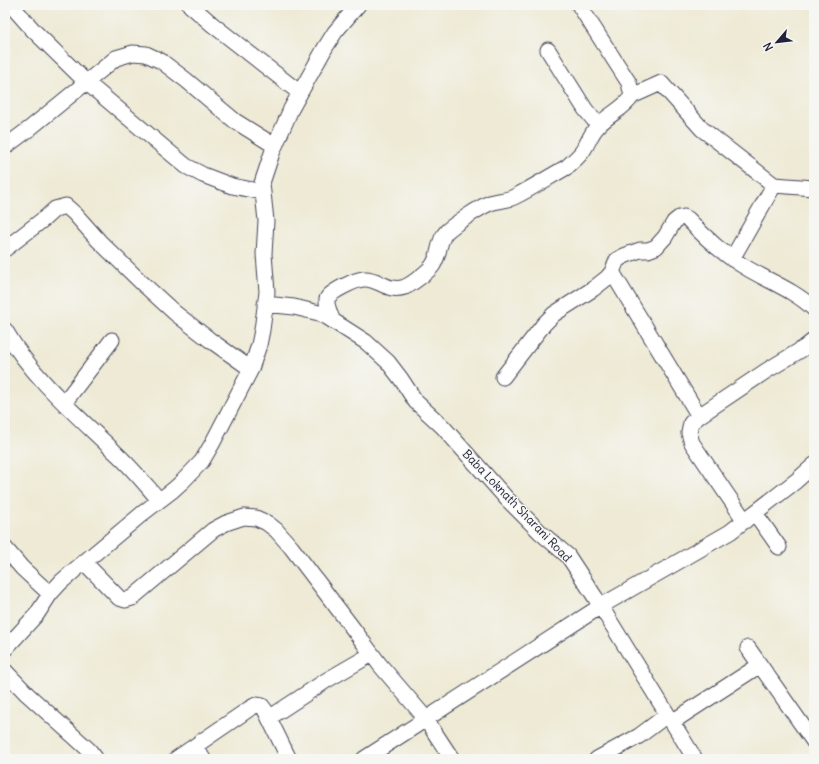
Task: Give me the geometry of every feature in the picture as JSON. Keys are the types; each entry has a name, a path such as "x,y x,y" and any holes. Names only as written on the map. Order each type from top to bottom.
{"street":[{"path":"11,5 34,31 86,82 186,166 203,175 232,186 263,192"},
{"path":"190,5 213,25 300,93"},
{"path":"5,649 37,614 50,594 84,562 183,481 202,461 212,444 251,369 262,330 266,292 264,254 266,221 262,183 275,146 291,109 335,32 358,5"},
{"path":"579,5 629,83 632,96"},
{"path":"548,50 585,109 598,125"},
{"path":"5,147 116,58 133,53 146,54 161,61 235,121 275,146"},
{"path":"332,319 327,306 327,298 330,294 346,285 365,278 391,288 404,287 412,282 430,269 435,263 442,238 446,232 489,203 512,198 567,167 583,150 598,125 628,102 632,96 661,83 702,129 774,185 814,188"},
{"path":"732,259 774,185"},
{"path":"5,249 55,209 66,206 141,282 176,313 210,340 251,369"},
{"path":"503,376 544,324 554,314 593,289 607,278 612,272 617,260 640,250 648,250 656,247 665,237 674,222 684,217 688,219 708,240 732,259 788,290 806,301 814,309"},
{"path":"612,272 699,416"},
{"name":"Baba Loknath Sharani Road","path":"265,304 294,307 319,313 332,319 366,342 388,362 416,402 443,427 507,499 540,532 568,556 601,606 695,759"},
{"path":"5,330 12,342 38,376 119,456 159,500"},
{"path":"64,403 112,340"},
{"path":"779,547 750,517 692,443 689,433 691,423 699,416 814,340"},
{"path":"364,759 601,606 730,532 796,481 814,465"},
{"path":"84,562 119,598 125,600 132,598 212,530 226,523 244,517 256,518 267,523 276,530 305,565 380,665 426,719 452,759"},
{"path":"5,548 22,568 50,594"},
{"path":"748,648 814,742"},
{"path":"269,718 327,680 372,654"},
{"path":"597,759 760,665"},
{"path":"6,672 27,694 89,750 96,759"},
{"path":"176,759 256,705 262,706 265,710 289,759"},
{"path":"195,746 202,759"}]}
